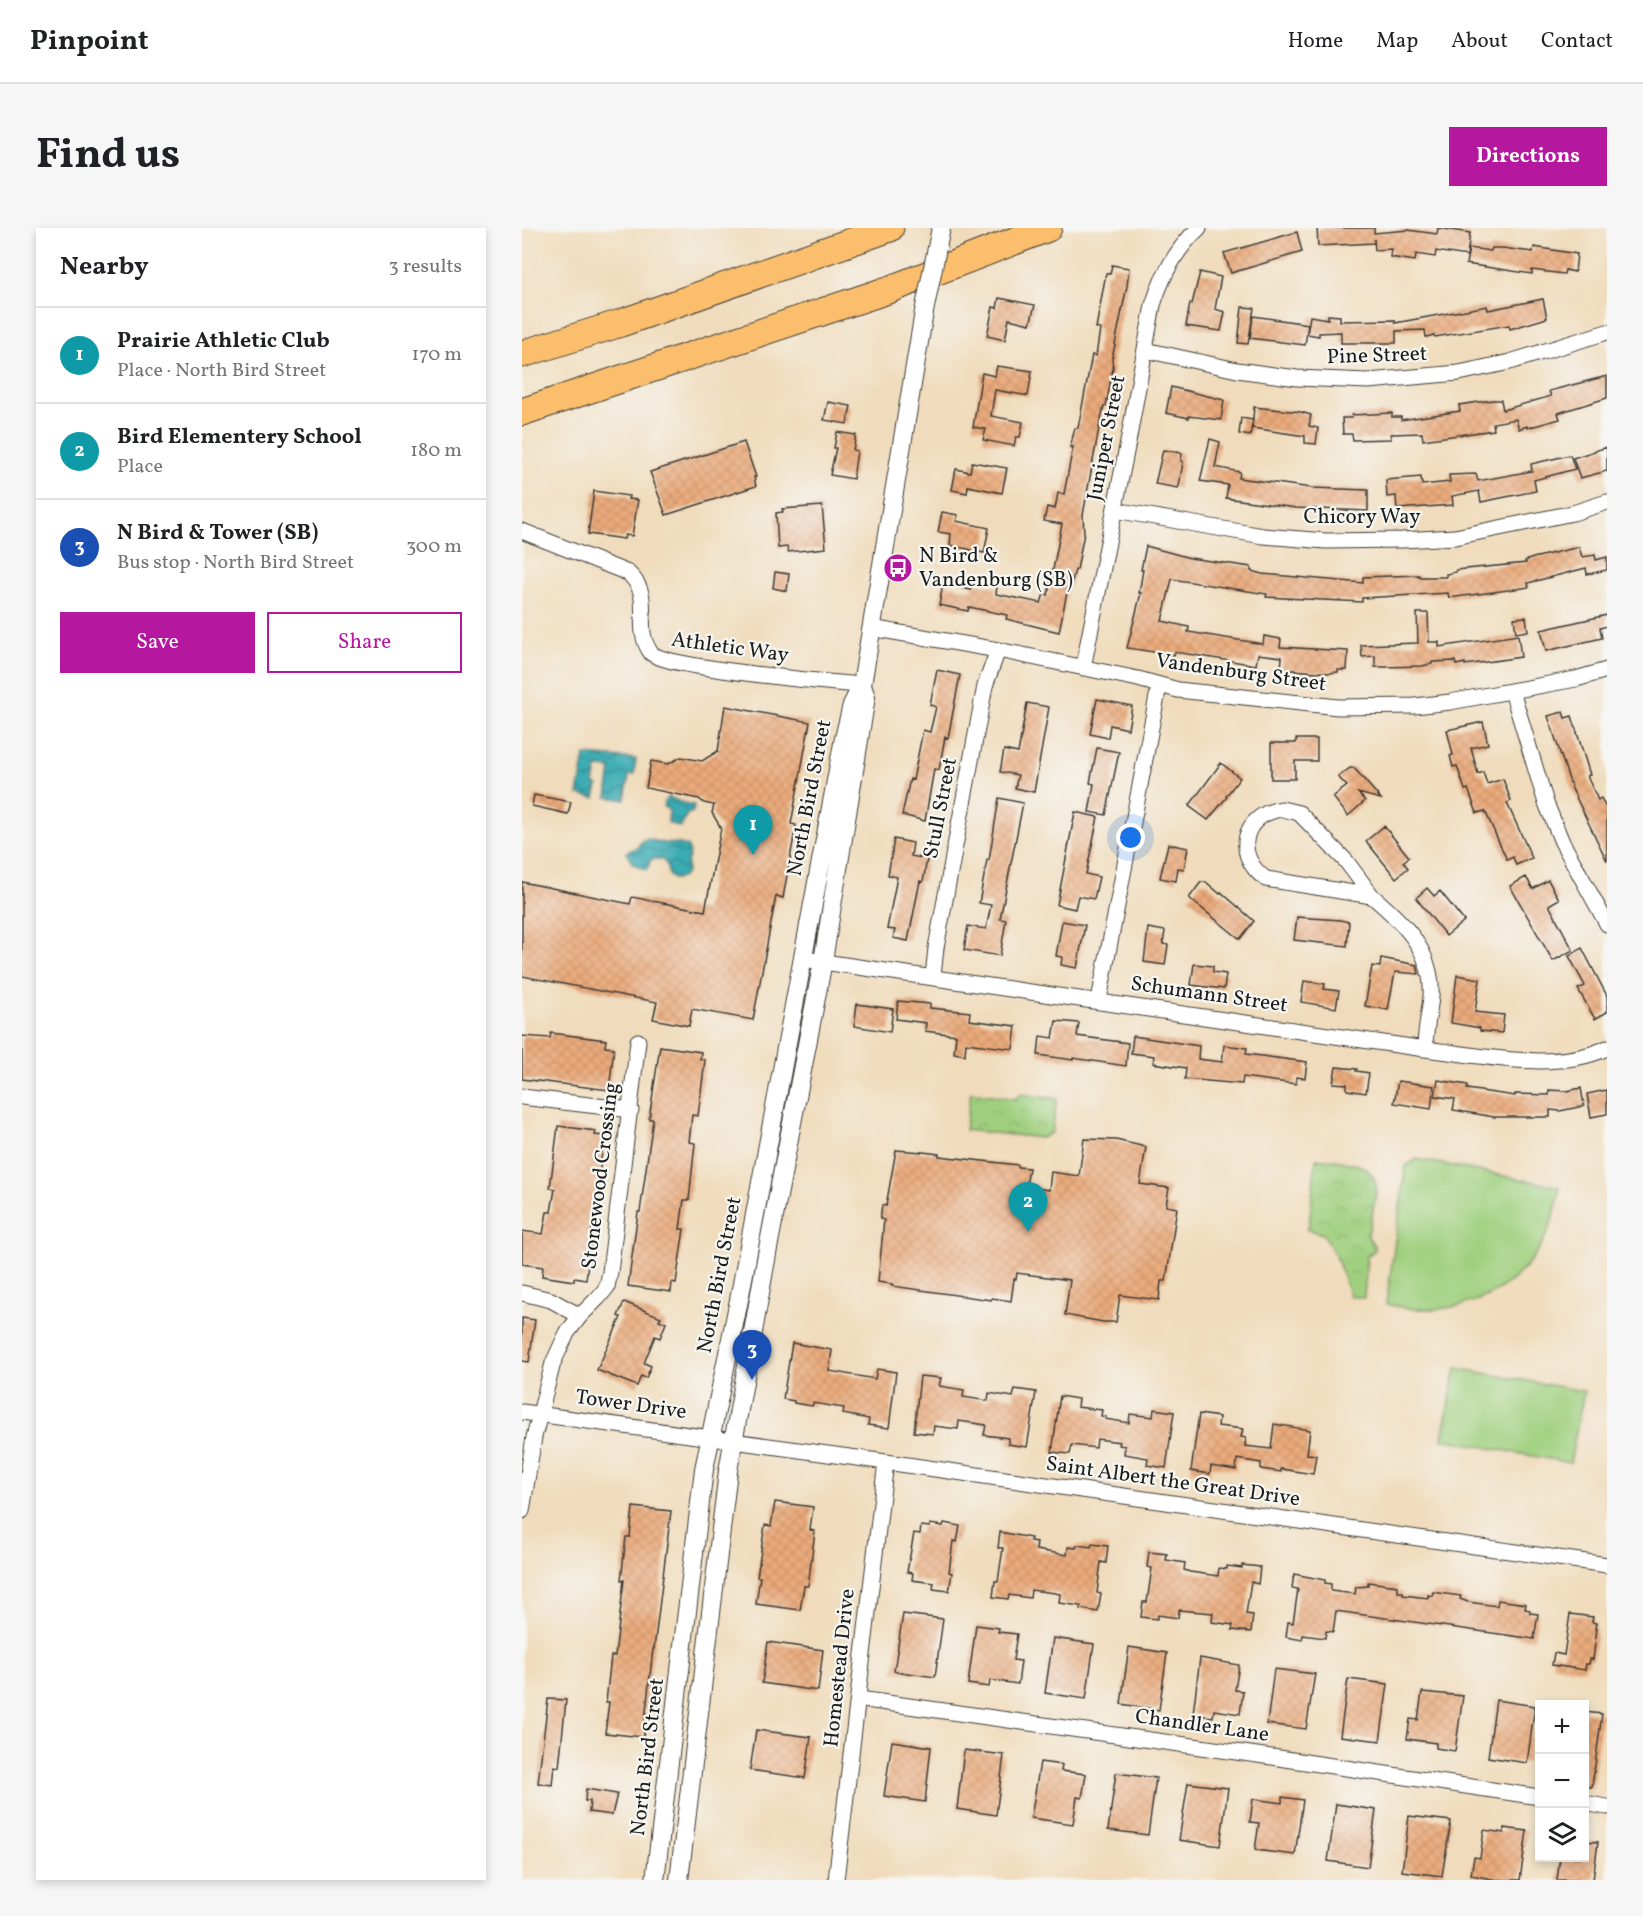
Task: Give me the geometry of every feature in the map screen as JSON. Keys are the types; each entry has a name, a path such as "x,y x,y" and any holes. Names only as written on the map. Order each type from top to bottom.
{"highway":[{"path":"522,354 664,308 890,228"},
{"path":"522,412 888,291 1048,228"}],"street":[{"name":"North Bird Street","path":"656,1880 704,1469 739,1300 844,738 852,705 861,685 924,312 941,228"},
{"name":"Juniper Street","path":"1083,668 1158,290 1175,255 1199,228"},
{"name":"Pine Street","path":"1145,350 1237,370 1297,378 1368,381 1459,372 1489,366 1533,356 1607,332"},
{"name":"Chicory Way","path":"1115,510 1263,536 1326,541 1402,540 1455,537 1573,513 1607,502"},
{"name":"Athletic Way","path":"522,531 628,573 638,581 642,595 642,633 651,653 657,658 693,665 861,685"},
{"name":"Vandenburg Street","path":"871,628 998,650 1200,693 1338,707 1450,702 1607,670"},
{"name":"Stull Street","path":"933,976 936,948 983,698 998,650"},
{"name":"North Bird Street","path":"679,1880 733,1441 823,961 866,697 861,685"},
{"path":"1100,1000 1159,686"},
{"path":"1512,691 1546,803 1562,842 1607,924"},
{"path":"1372,896 1266,879 1254,869 1247,856 1246,840 1252,825 1258,818 1273,810 1291,810 1299,813 1346,861 1372,896 1388,909 1418,942 1430,975 1431,997 1425,1027 1425,1049"},
{"name":"Schumann Street","path":"803,959 1100,1000 1425,1049 1529,1060 1584,1057 1607,1048"},
{"name":"Stonewood Crossing","path":"522,1511 534,1437 553,1363 567,1333 607,1287 638,1041"},
{"path":"522,1097 631,1110"},
{"path":"522,1293 551,1300 580,1316"},
{"name":"Tower Drive","path":"522,1412 733,1441"},
{"name":"Saint Albert the Great Drive","path":"733,1441 1607,1565"},
{"name":"Homestead Drive","path":"836,1880 886,1461"},
{"name":"Chandler Lane","path":"859,1699 1535,1796"},
{"path":"1589,1804 1607,1807"}],"green space":[{"path":"971,1092 1017,1099 1019,1094 1057,1099 1052,1132 1042,1138 965,1130"},
{"path":"1316,1159 1363,1167 1371,1174 1375,1182 1375,1203 1368,1237 1375,1250 1367,1256 1364,1298 1350,1296 1336,1256 1323,1234 1306,1229 1309,1225"},
{"path":"1417,1159 1560,1187 1553,1219 1540,1247 1523,1270 1501,1288 1476,1301 1448,1308 1418,1309 1386,1304 1406,1166"},
{"path":"1456,1368 1584,1391 1570,1463 1442,1439"}],"water":[{"path":"585,755 636,759 634,775 629,775 625,800 607,797 611,769 597,768 594,784 598,786 595,798 578,795"},
{"path":"669,797 694,805 693,812 687,814 681,827 668,823 669,810 664,807 664,802"},
{"path":"643,840 687,846 690,853 687,872 682,878 674,879 669,876 666,863 660,859 651,859 647,870 633,864 626,852 637,848"}],"building":[{"path":"1317,228 1374,228 1374,233 1408,230 1437,234 1438,228 1470,233 1467,256 1436,251 1435,257 1416,254 1415,261 1390,257 1391,249 1375,250 1374,239 1374,243 1318,246"},
{"path":"1297,232 1302,252 1231,273 1224,253"},
{"path":"1534,247 1577,254 1575,272 1565,270 1564,274 1532,270 1532,274 1466,264 1469,248 1491,251 1492,248 1502,248 1533,252"},
{"path":"1112,265 1129,268 1127,286 1112,359 1113,368 1106,406 1104,406 1100,423 1083,515 1084,533 1077,570 1075,570 1070,588 1068,587 1059,632 1006,619 1007,615 969,607 968,611 939,605 943,584 971,590 973,582 997,587 996,594 1041,603 1044,594 1048,595 1062,524 1044,521 1047,507 1055,509 1058,493 1064,494 1073,447 1070,447 1075,428 1078,428 1092,355 1096,356 1100,329 1096,328 1106,273 1110,274"},
{"path":"1200,272 1221,277 1215,309 1225,312 1221,331 1186,326 1190,303 1192,304"},
{"path":"999,298 1035,305 1030,324 1009,319 1005,340 987,336 993,307 997,308"},
{"path":"1543,299 1547,318 1510,329 1509,325 1435,337 1434,335 1426,337 1425,330 1396,331 1396,343 1341,343 1341,332 1319,333 1319,336 1307,334 1310,316 1328,319 1328,315 1340,316 1340,321 1395,320 1395,323 1487,306 1488,310"},
{"path":"1242,307 1254,308 1248,344 1238,343"},
{"path":"1253,316 1308,324 1305,345 1250,338"},
{"path":"997,366 1032,371 1028,396 995,390 991,416 1023,422 1020,437 1016,437 1014,446 983,440 986,429 973,427 982,373 995,376"},
{"path":"1607,376 1607,398 1558,413 1560,419 1527,428 1527,426 1519,429 1516,419 1493,423 1494,430 1423,440 1422,433 1391,434 1391,439 1353,440 1352,434 1343,434 1342,418 1352,418 1352,415 1392,413 1392,417 1401,417 1401,420 1460,411 1459,405 1493,400 1501,400 1503,410 1551,396 1549,391"},
{"path":"1171,387 1224,400 1221,420 1189,416 1189,418 1166,413"},
{"path":"828,402 851,406 847,424 824,420"},
{"path":"1254,407 1311,415 1309,426 1318,428 1316,444 1305,443 1305,436 1252,428"},
{"path":"1241,418 1253,420 1250,436 1239,434"},
{"path":"837,432 856,435 853,450 857,451 853,479 830,475"},
{"path":"1210,439 1220,442 1215,467 1240,472 1239,478 1312,488 1368,490 1368,511 1296,508 1226,498 1228,485 1200,481"},
{"path":"744,442 756,477 754,477 756,486 666,515 650,472"},
{"path":"1607,447 1607,471 1580,478 1573,458"},
{"path":"1163,450 1182,453 1181,461 1183,462 1178,488 1155,484"},
{"path":"1570,455 1575,469 1534,480 1536,491 1481,502 1479,491 1452,496 1453,505 1397,509 1396,496 1387,497 1386,480 1421,477 1422,485 1450,482 1449,475 1476,474 1478,481 1532,471 1531,464"},
{"path":"972,462 1007,468 1002,493 968,486 967,493 952,490 956,469 970,472"},
{"path":"594,491 629,496 628,499 638,500 632,536 625,535 624,539 588,534"},
{"path":"822,506 826,548 788,552 787,547 778,548 776,513 783,512 782,509"},
{"path":"942,512 958,515 956,521 989,528 984,553 950,545 951,534 938,532"},
{"path":"1146,546 1190,558 1251,567 1251,571 1262,574 1363,583 1363,577 1419,575 1419,577 1446,577 1446,574 1456,572 1456,570 1526,563 1525,561 1533,558 1579,547 1582,557 1595,555 1596,560 1607,557 1607,570 1587,574 1586,568 1528,583 1529,587 1449,598 1448,593 1362,598 1362,602 1266,597 1267,594 1172,579 1162,621 1189,627 1188,632 1263,644 1264,636 1281,639 1280,647 1348,651 1347,670 1329,673 1281,669 1282,657 1258,654 1256,665 1175,652 1174,655 1127,648 1141,593 1139,593 1143,570 1141,570"},
{"path":"775,572 789,574 787,591 773,588"},
{"path":"1417,613 1428,613 1429,642 1439,642 1439,647 1518,635 1521,657 1465,665 1465,663 1456,665 1455,661 1432,662 1432,664 1422,666 1375,667 1375,656 1362,657 1361,645 1418,643"},
{"path":"1607,615 1607,626 1600,628 1602,638 1546,651 1541,630"},
{"path":"1526,617 1528,631 1516,633 1514,618"},
{"path":"937,670 960,675 948,738 945,737 939,770 934,769 925,821 902,815 910,779 913,780 923,730 930,732 936,707 930,705"},
{"path":"1097,699 1132,706 1128,729 1110,725 1108,738 1090,734"},
{"path":"1027,703 1049,707 1034,792 1015,788 1018,775 1000,772 1004,750 1018,753"},
{"path":"725,706 810,722 791,824 796,825 783,898 776,896 753,1020 692,1009 689,1026 653,1019 657,1002 522,976 522,882 630,904 632,897 705,911 721,828 712,813 714,805 704,803 699,799 646,788 651,761 668,764 681,757 702,761 718,751"},
{"path":"1563,712 1565,718 1572,716 1590,775 1587,776 1598,800 1601,798 1607,810 1607,861 1572,789 1548,716"},
{"path":"1483,722 1488,744 1471,748 1478,774 1483,772 1487,784 1503,779 1511,801 1507,803 1532,858 1516,865 1513,857 1507,860 1485,811 1477,813 1468,789 1465,790 1457,766 1453,767 1450,756 1453,755 1447,730"},
{"path":"1296,739 1317,739 1317,761 1295,761 1295,779 1271,779 1271,743 1296,743"},
{"path":"1097,748 1119,752 1106,815 1089,812 1094,784 1090,783"},
{"path":"1221,763 1240,778 1208,820 1189,806"},
{"path":"1350,768 1354,768 1381,799 1358,793 1365,801 1348,816 1333,797 1347,786 1338,777"},
{"path":"534,795 571,802 568,814 532,806"},
{"path":"999,798 1023,803 1000,919 1006,920 1000,956 964,950 968,926 986,929 991,905 979,903"},
{"path":"1075,812 1098,817 1086,874 1099,877 1094,899 1078,896 1075,909 1057,905"},
{"path":"1384,826 1409,857 1403,862 1408,868 1396,878 1366,841"},
{"path":"894,839 913,843 911,856 927,859 923,882 920,881 908,941 893,938 895,930 887,929 897,877 888,875"},
{"path":"1168,844 1188,848 1184,869 1178,868 1176,881 1160,878"},
{"path":"1526,877 1533,889 1548,880 1559,899 1549,905 1573,950 1553,961 1510,886"},
{"path":"1201,882 1206,882 1220,894 1221,892 1254,921 1240,939 1189,898"},
{"path":"1427,888 1434,896 1440,891 1464,921 1446,936 1416,898"},
{"path":"1297,917 1349,922 1347,946 1294,940"},
{"path":"1062,921 1085,925 1077,968 1061,965 1062,957 1056,956"},
{"path":"1148,928 1165,931 1163,944 1168,945 1165,965 1144,962"},
{"path":"1582,948 1607,996 1607,1012 1595,1019 1578,989 1585,986 1569,956"},
{"path":"1381,958 1417,965 1419,974 1395,972 1388,1010 1365,1006 1372,966 1380,967"},
{"path":"1194,964 1213,966 1213,972 1226,974 1224,989 1191,985"},
{"path":"1457,975 1480,979 1475,1012 1504,1015 1502,1033 1480,1031 1480,1028 1451,1023"},
{"path":"1304,981 1325,984 1324,989 1339,991 1336,1008 1301,1002"},
{"path":"898,1001 930,1004 930,1008 970,1012 969,1020 1016,1026 1013,1049 966,1043 965,1055 954,1053 956,1035 925,1031 926,1023 896,1019"},
{"path":"857,1004 893,1009 890,1032 854,1026"},
{"path":"1056,1021 1079,1023 1077,1036 1128,1043 1126,1066 1038,1055 1040,1036 1053,1038"},
{"path":"551,1033 606,1040 605,1047 614,1048 609,1090 522,1079 522,1036 550,1038"},
{"path":"1133,1036 1199,1046 1198,1059 1222,1062 1224,1045 1247,1048 1246,1054 1307,1062 1305,1078 1296,1077 1296,1084 1243,1077 1242,1084 1185,1079 1186,1068 1153,1063 1154,1056 1131,1053"},
{"path":"660,1046 701,1052 700,1059 705,1060 698,1116 692,1115 689,1142 695,1143 689,1200 684,1200 680,1229 684,1229 676,1283 672,1282 671,1292 628,1286 653,1119 649,1119"},
{"path":"1336,1067 1369,1073 1366,1093 1347,1090 1347,1084 1333,1083"},
{"path":"1438,1080 1467,1085 1467,1089 1515,1096 1515,1094 1549,1095 1549,1090 1567,1091 1581,1088 1584,1106 1560,1111 1550,1110 1550,1117 1494,1117 1453,1110 1455,1099 1435,1096"},
{"path":"1398,1081 1434,1086 1431,1109 1394,1103"},
{"path":"1607,1090 1607,1114 1591,1117 1587,1094"},
{"path":"558,1126 596,1131 595,1135 604,1136 586,1280 574,1278 574,1281 542,1276 543,1267 522,1264 522,1231 543,1234 547,1212 551,1212 555,1189 550,1188"},
{"path":"1084,1139 1116,1140 1146,1147 1140,1184 1169,1188 1166,1206 1177,1208 1166,1281 1161,1281 1159,1300 1120,1295 1116,1322 1103,1322 1065,1315 1070,1280 1017,1273 1011,1301 892,1286 893,1284 878,1282 884,1220 880,1219 882,1205 886,1206 896,1150 1018,1165 1018,1167 1029,1168 1026,1187 1049,1190 1051,1172 1079,1176"},
{"path":"624,1302 661,1317 659,1320 666,1323 660,1338 655,1336 644,1363 651,1366 646,1378 641,1376 637,1386 597,1370 621,1317 618,1316"},
{"path":"522,1318 535,1320 529,1362 522,1361"},
{"path":"792,1343 832,1350 829,1371 875,1379 877,1369 896,1372 889,1428 868,1425 869,1419 843,1414 844,1408 813,1403 812,1406 783,1399"},
{"path":"920,1376 941,1378 939,1386 964,1390 963,1397 988,1401 989,1393 1013,1397 1015,1389 1036,1392 1027,1447 1008,1444 1008,1438 984,1435 986,1425 959,1421 958,1429 934,1426 933,1434 914,1432"},
{"path":"1060,1396 1078,1399 1077,1407 1102,1410 1101,1416 1106,1417 1105,1419 1129,1423 1130,1414 1153,1417 1154,1409 1174,1412 1166,1468 1147,1465 1148,1458 1124,1454 1125,1446 1119,1445 1120,1442 1097,1439 1096,1448 1072,1445 1070,1454 1052,1452"},
{"path":"1199,1414 1219,1417 1218,1426 1243,1429 1241,1437 1246,1438 1245,1446 1271,1449 1274,1424 1310,1430 1307,1454 1316,1455 1313,1474 1281,1469 1281,1472 1261,1469 1261,1463 1237,1459 1236,1470 1211,1466 1210,1474 1191,1471"},
{"path":"775,1502 813,1507 810,1530 815,1531 808,1586 804,1586 800,1610 756,1604 760,1577 757,1577 765,1525 771,1526"},
{"path":"633,1507 671,1511 643,1737 605,1733 611,1656 615,1656 624,1580 621,1580 626,1537 630,1537"},
{"path":"944,1523 960,1526 957,1542 953,1541 949,1591 933,1589 934,1583 912,1580 913,1573 907,1572 914,1533 920,1534 921,1526 930,1527 930,1524 943,1526"},
{"path":"1000,1532 1031,1538 1030,1541 1037,1542 1036,1550 1067,1555 1068,1547 1076,1548 1077,1545 1108,1546 1106,1563 1101,1562 1097,1593 1101,1594 1098,1612 1080,1609 1081,1606 1059,1603 1060,1594 1055,1593 1031,1590 1030,1598 1009,1595 1008,1599 993,1597 1003,1548 998,1548"},
{"path":"1149,1552 1167,1554 1166,1560 1185,1563 1184,1570 1218,1576 1219,1568 1227,1569 1227,1566 1260,1567 1258,1584 1251,1582 1246,1614 1253,1615 1251,1632 1232,1630 1233,1625 1212,1622 1213,1613 1179,1610 1178,1618 1158,1615 1157,1619 1141,1617 1143,1602 1147,1602 1152,1568 1147,1567"},
{"path":"1294,1574 1325,1580 1325,1583 1331,1584 1331,1591 1355,1594 1356,1587 1368,1586 1368,1582 1398,1586 1398,1592 1403,1592 1403,1595 1428,1598 1428,1595 1432,1596 1433,1592 1461,1596 1460,1599 1468,1602 1497,1606 1498,1600 1526,1604 1525,1609 1530,1610 1530,1613 1538,1614 1534,1639 1336,1611 1333,1632 1326,1631 1325,1638 1303,1635 1302,1640 1286,1637 1288,1622 1293,1623 1298,1589 1292,1588"},
{"path":"903,1614 943,1619 935,1677 894,1671"},
{"path":"1570,1614 1593,1617 1592,1622 1596,1623 1593,1659 1586,1664 1585,1670 1552,1665 1554,1653 1564,1655"},
{"path":"976,1625 999,1628 998,1632 1017,1634 1013,1660 1021,1661 1018,1684 990,1680 989,1687 968,1684"},
{"path":"1053,1638 1094,1644 1086,1699 1045,1693"},
{"path":"768,1642 823,1650 818,1691 762,1683"},
{"path":"1129,1647 1167,1653 1159,1710 1121,1704"},
{"path":"1200,1658 1239,1665 1235,1690 1243,1691 1240,1714 1214,1710 1213,1717 1193,1714"},
{"path":"1274,1669 1315,1674 1306,1729 1267,1724"},
{"path":"1348,1679 1388,1684 1380,1741 1340,1736"},
{"path":"1422,1692 1463,1696 1455,1751 1436,1748 1436,1743 1407,1739 1410,1719 1418,1720"},
{"path":"548,1699 566,1700 559,1767 554,1766 552,1785 538,1783"},
{"path":"1496,1700 1535,1706 1527,1763 1488,1757"},
{"path":"1589,1713 1602,1714 1592,1787 1589,1787"},
{"path":"756,1730 811,1737 805,1778 750,1770"},
{"path":"892,1741 931,1747 925,1802 884,1796"},
{"path":"964,1750 1004,1755 996,1815 957,1809"},
{"path":"1040,1762 1062,1765 1061,1771 1086,1774 1082,1798 1077,1797 1073,1824 1031,1818"},
{"path":"1116,1773 1156,1778 1148,1835 1108,1830"},
{"path":"1188,1783 1228,1788 1220,1846 1179,1840"},
{"path":"586,1789 617,1794 612,1815 589,1812 590,1801 585,1801"},
{"path":"1282,1797 1303,1800 1295,1855 1255,1850 1259,1823 1250,1822 1253,1799 1282,1803"},
{"path":"1336,1804 1376,1810 1368,1867 1328,1861"},
{"path":"1409,1816 1451,1821 1442,1876 1402,1871"},
{"path":"1504,1828 1527,1831 1520,1880 1497,1880 1471,1875 1474,1857 1480,1858 1484,1830 1504,1833"},
{"path":"1589,1841 1598,1842 1593,1880 1557,1880 1559,1862 1589,1862"}],"place":[{"name":"N Bird & Vandenburg (SB)","path":"898,568"},
{"name":"Prairie Athletic Club","path":"753,855"},
{"name":"Bird Elementery School","path":"1028,1232"},
{"name":"N Bird & Tower (SB)","path":"752,1380"}]}
